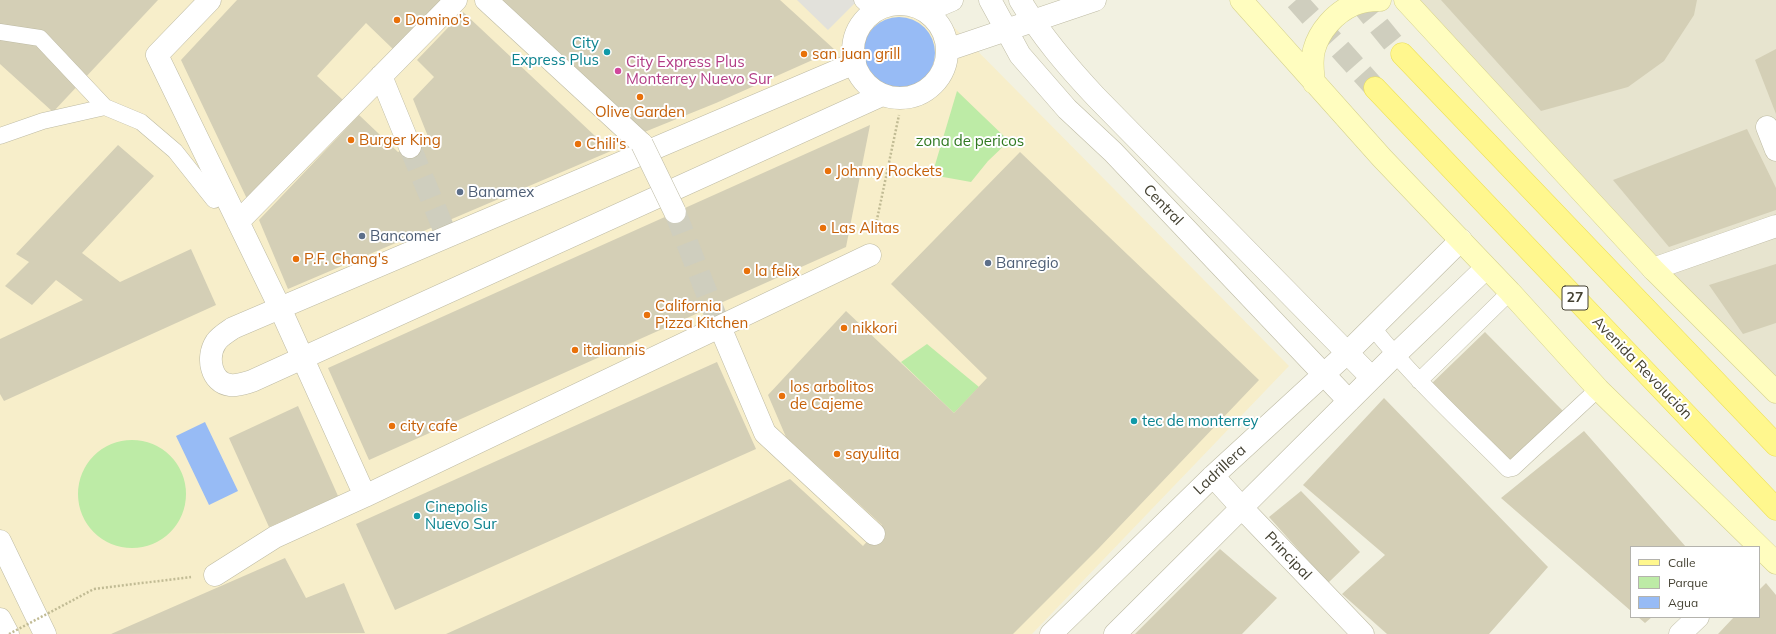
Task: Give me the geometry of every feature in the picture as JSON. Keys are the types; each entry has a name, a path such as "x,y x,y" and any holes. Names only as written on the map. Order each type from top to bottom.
{"main road":[{"path":"1402,54 1776,445"},
{"name":"Avenida Revolución","path":"1375,88 1776,509"}],"street":[{"path":"210,0 157,54 280,308 365,496"},
{"path":"238,222 456,0"},
{"path":"486,0 642,144 676,212"},
{"path":"926,11 952,0"},
{"name":"Central","path":"990,0 1020,55 1067,109 1113,152 1349,401"},
{"name":"Central","path":"1020,0 1032,20 1071,71 1096,98 1372,378"},
{"path":"947,50 1032,20 1095,0"},
{"path":"1241,0 1314,84 1382,158 1510,292 1598,389 1756,546"},
{"path":"1314,84 1312,68 1314,51 1319,36 1335,16 1354,4 1380,0"},
{"path":"1385,0 1409,5 1653,269 1776,392"},
{"path":"855,63 233,328 216,341 212,349 210,362 213,372 222,382 236,385 252,381 893,96 922,92 937,80 946,67 947,50 942,29 926,11 913,6 868,6 866,17 857,28 854,39 855,63 859,74 867,83 893,96"},
{"path":"381,76 410,147"},
{"path":"1767,127 1776,150"},
{"path":"1653,269 1776,226"},
{"name":"Ladrillera","path":"1051,634 1214,476 1347,353 1461,240"},
{"path":"215,574 275,537 365,496 870,255"},
{"path":"1115,634 1395,355 1486,268"},
{"path":"720,327 765,433 874,534"},
{"name":"Principal","path":"1214,476 1242,508 1363,634"},
{"path":"0,541 45,634"},
{"path":"1680,634 1697,618"}],"lane":[{"path":"0,32 40,38 105,107 141,122 169,146 214,200"},
{"path":"0,136 42,121 105,107"},
{"path":"1419,381 1510,292"},
{"path":"1373,328 1419,381 1509,469 1513,468 1598,389"}],"path":[{"path":"870,255 893,96"},
{"path":"6,629 94,589 215,574"}],"shaded area":[{"path":"0,0 951,0 937,10 1289,366 1032,634 0,634"},
{"path":"797,0 858,0 828,30"},
{"path":"1407,0 1776,0 1776,402"}],"green space":[{"name":"zona de pericos","path":"957,91 1009,141 988,161 971,182 932,175"},
{"path":"927,344 979,387 954,413 901,362"},
{"path":"132,440 153,444 170,456 182,473 186,494 182,515 170,532 153,544 132,548 111,544 94,532 82,515 78,494 82,473 94,456 111,444"}],"water":[{"path":"899,17 919,23 929,33 935,53 929,73 919,83 899,89 879,83 869,73 863,53 869,33 879,23"},
{"path":"205,422 238,491 209,505 176,436"}],"building":[{"path":"0,0 158,0 53,112 0,64"},
{"path":"237,0 441,0 394,50 366,23 317,76 343,100 248,201 181,60"},
{"path":"497,0 780,0 835,50 716,103 642,133"},
{"path":"1441,0 1697,0 1694,15 1664,61 1628,87 1541,111"},
{"path":"463,12 611,151 288,289 259,220 359,115 398,152 429,139 413,99 434,77 417,60"},
{"path":"1776,49 1776,114 1755,60"},
{"path":"870,125 846,247 369,460 328,368"},
{"path":"1747,129 1776,188 1776,210 1669,247 1613,180"},
{"path":"118,145 154,176 82,253 120,282 191,249 216,305 4,401 0,394 0,339 83,300 56,280 32,305 5,286 29,262 16,254"},
{"path":"1020,152 1259,380 1098,549 1013,634 446,634 790,479 863,546 882,525 786,437 768,395 846,311 954,413 987,378 891,284"},
{"path":"1776,264 1776,323 1743,334 1709,285"},
{"path":"1485,332 1563,411 1507,465 1429,386"},
{"path":"717,362 756,449 395,610 356,524"},
{"path":"1384,398 1548,567 1489,634 1387,634 1342,594 1385,555 1303,485"},
{"path":"298,406 338,496 269,527 229,438"},
{"path":"1584,431 1685,546 1630,546 1630,610 1501,498"},
{"path":"1301,491 1360,552 1328,583 1269,517"},
{"path":"1220,549 1277,598 1242,634 1135,634"},
{"path":"285,558 306,598 344,583 365,633 111,634"},
{"path":"1766,583 1776,595 1776,634 1718,634 1733,618 1760,618 1760,589"},
{"path":"1639,618 1651,618 1645,623"}],"tunnel":[{"path":"1296,0 1375,88"},
{"path":"1358,0 1402,54"},
{"path":"410,147 447,237"},
{"path":"675,212 720,327"}],"place":[{"name":"Domino's","path":"397,20"},
{"name":"City Express Plus","path":"607,52"},
{"name":"san juan grill","path":"804,54"},
{"name":"City Express Plus Monterrey Nuevo Sur","path":"618,71"},
{"name":"Olive Garden","path":"640,97"},
{"name":"Burger King","path":"351,140"},
{"name":"Chili's","path":"578,144"},
{"name":"Johnny Rockets","path":"828,171"},
{"name":"Banamex","path":"460,192"},
{"name":"Las Alitas","path":"823,228"},
{"name":"Bancomer","path":"362,236"},
{"name":"P.F. Chang's","path":"296,259"},
{"name":"Banregio","path":"988,263"},
{"name":"la felix","path":"747,271"},
{"name":"California Pizza Kitchen","path":"647,315"},
{"name":"nikkori","path":"844,328"},
{"name":"italiannis","path":"575,350"},
{"name":"los arbolitos de Cajeme","path":"782,396"},
{"name":"tec de monterrey","path":"1134,421"},
{"name":"city cafe","path":"392,426"},
{"name":"sayulita","path":"837,454"},
{"name":"Cinepolis Nuevo Sur","path":"417,516"}]}
